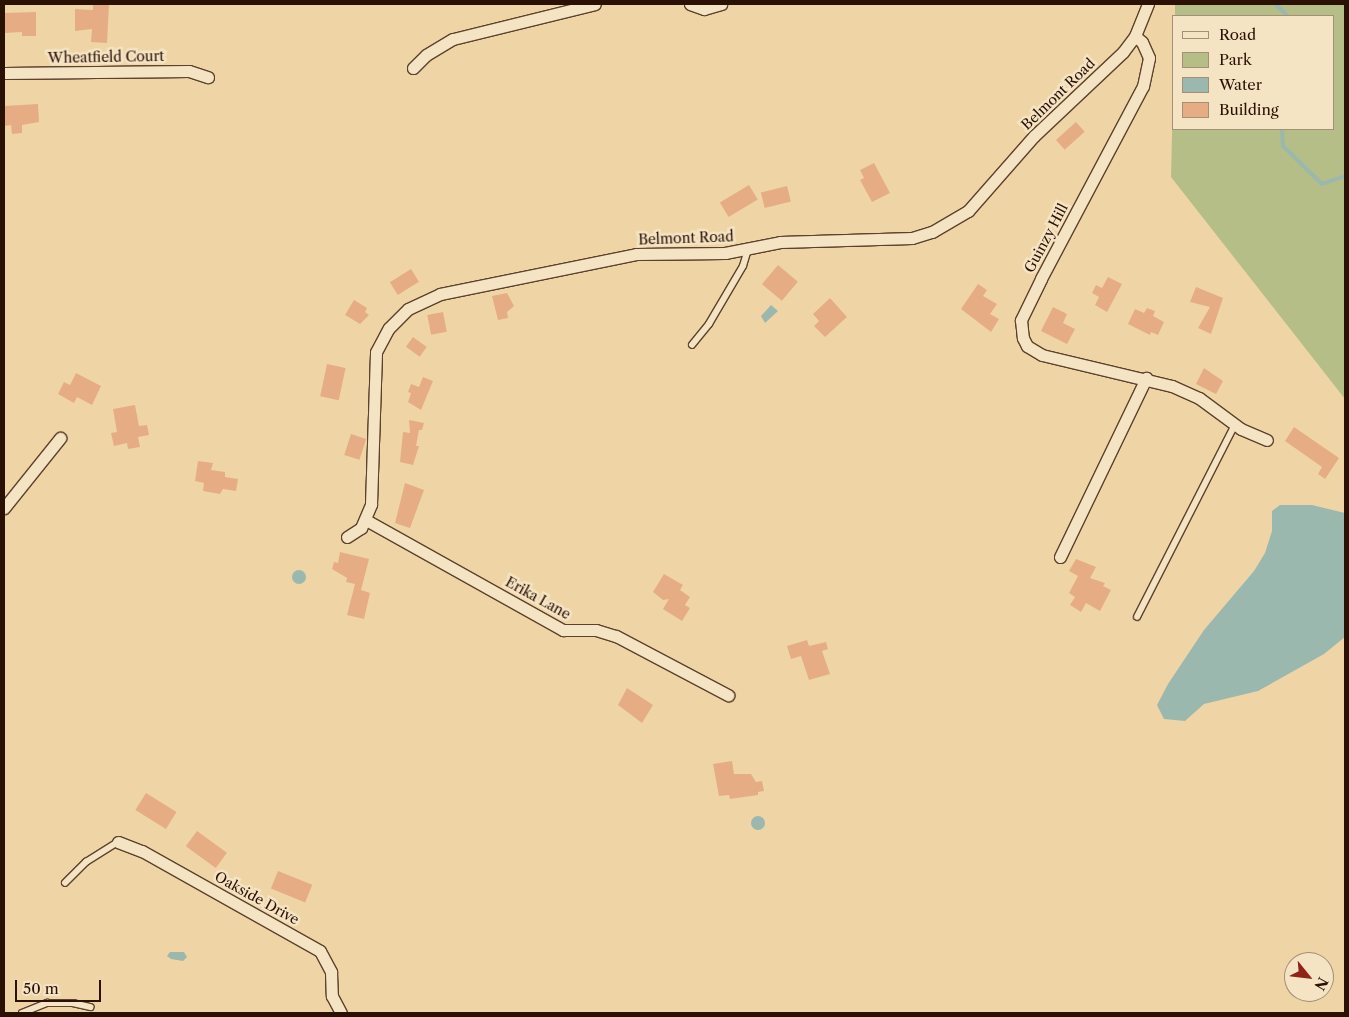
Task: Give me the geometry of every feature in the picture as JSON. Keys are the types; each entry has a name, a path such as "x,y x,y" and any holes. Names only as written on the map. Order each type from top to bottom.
{"street":[{"path":"413,68 426,55 453,39 595,4"},
{"path":"690,4 704,9 721,4"},
{"name":"Belmont Road","path":"366,520 371,504 376,352 389,328 408,309 440,294 636,254 748,250 780,242 820,239 912,238 951,222 968,211 1034,136 1110,65 1135,36 1148,4"},
{"name":"Guinzy Hill","path":"1135,36 1142,42 1149,58 1143,86 1040,279 1021,320 1020,330 1027,346 1042,355 1146,378 1199,398 1235,425 1267,440"},
{"name":"Wheatfield Court","path":"4,73 189,71 208,77"},
{"path":"1060,557 1146,378"},
{"path":"4,508 60,438"},
{"path":"347,537 366,520"},
{"name":"Erika Lane","path":"366,520 563,630 596,630 616,636 728,695"},
{"name":"Oakside Drive","path":"118,842 142,851 320,951 329,964 332,996 341,1013"}],"lane":[{"path":"692,345 743,266 748,250"},
{"path":"1137,617 1235,425"},
{"path":"65,883 86,862 118,842"},
{"path":"22,1013 47,1003 73,1002 91,1007"}],"green space":[{"path":"1175,4 1345,4 1345,399 1171,177 1172,130 1334,130 1334,15 1175,15"}],"water":[{"path":"771,305 778,311 765,323 761,316"},
{"path":"1280,505 1312,505 1345,513 1345,637 1324,654 1258,691 1204,704 1185,721 1164,719 1157,705 1168,684 1204,630 1254,571 1265,553 1272,531 1272,511"},
{"path":"299,570 304,572 306,577 304,582 299,584 294,582 292,577 294,572"},
{"path":"758,816 763,818 765,823 763,828 758,830 753,828 751,823 753,818"},
{"path":"170,952 184,952 187,957 183,961 171,959 167,956"}],"building":[{"path":"93,4 109,4 107,43 91,42 92,29 75,31 75,9 93,10"},
{"path":"36,12 36,36 22,36 22,32 4,33 4,13"},
{"path":"38,104 39,122 22,125 22,133 12,134 11,125 4,126 4,106"},
{"path":"1076,122 1085,132 1065,150 1056,140"},
{"path":"874,163 890,193 872,202 860,180 864,178 860,170"},
{"path":"749,185 758,200 729,217 720,203"},
{"path":"787,186 791,202 765,208 761,193"},
{"path":"778,265 798,282 782,301 762,284"},
{"path":"411,269 419,282 398,295 390,282"},
{"path":"1108,277 1122,284 1107,312 1095,305 1099,297 1092,293 1096,285 1102,288"},
{"path":"978,284 987,290 983,296 997,304 990,314 999,319 991,332 961,309"},
{"path":"1196,287 1223,298 1211,334 1198,328 1210,307 1190,302"},
{"path":"507,293 514,306 507,312 508,318 498,320 492,296"},
{"path":"830,298 847,317 825,337 814,326 819,321 813,314"},
{"path":"354,300 367,308 365,312 369,315 360,324 345,315"},
{"path":"1053,307 1067,314 1063,323 1075,329 1067,344 1041,331"},
{"path":"1147,308 1155,311 1153,316 1164,322 1158,335 1151,332 1150,335 1128,324 1135,309 1144,313"},
{"path":"443,312 447,332 431,335 427,315"},
{"path":"413,337 427,347 420,357 406,347"},
{"path":"327,364 346,368 339,400 320,396"},
{"path":"1204,368 1223,381 1216,394 1196,384"},
{"path":"76,373 101,386 92,405 77,397 74,403 58,394 64,382 70,385"},
{"path":"423,377 433,381 421,410 408,402 411,393 408,392 411,384 419,387"},
{"path":"135,405 139,426 147,425 149,435 138,437 140,447 128,449 127,443 114,446 111,433 117,432 113,409"},
{"path":"409,420 424,423 422,430 419,430 416,446 419,446 413,465 400,462 403,432 410,433"},
{"path":"1294,427 1339,458 1325,479 1318,474 1322,467 1285,441"},
{"path":"351,434 366,439 359,460 344,455"},
{"path":"198,461 213,463 211,470 225,472 225,477 238,479 236,491 223,489 220,494 203,491 204,483 195,481"},
{"path":"405,483 424,490 410,528 395,523"},
{"path":"340,552 369,559 361,590 370,593 364,619 347,615 355,584 346,582 347,578 332,569 334,562 338,563"},
{"path":"1076,559 1096,567 1090,578 1105,583 1103,586 1111,590 1100,611 1086,603 1081,612 1070,605 1075,597 1069,593 1078,576 1069,571"},
{"path":"664,574 683,585 680,590 690,597 685,605 690,608 682,621 663,609 669,599 663,600 653,592"},
{"path":"807,640 809,646 826,642 828,649 822,651 830,674 809,680 801,656 791,659 787,646"},
{"path":"627,688 653,705 642,723 618,705"},
{"path":"732,761 734,774 751,774 756,782 762,781 764,791 758,792 758,795 730,799 729,795 719,796 713,764"},
{"path":"146,793 177,812 166,829 135,810"},
{"path":"197,831 227,853 216,868 186,846"},
{"path":"278,871 312,885 305,902 271,889"}],"waterway":[{"path":"1275,4 1287,15"},
{"path":"1282,130 1283,146 1322,184 1345,176"}]}
